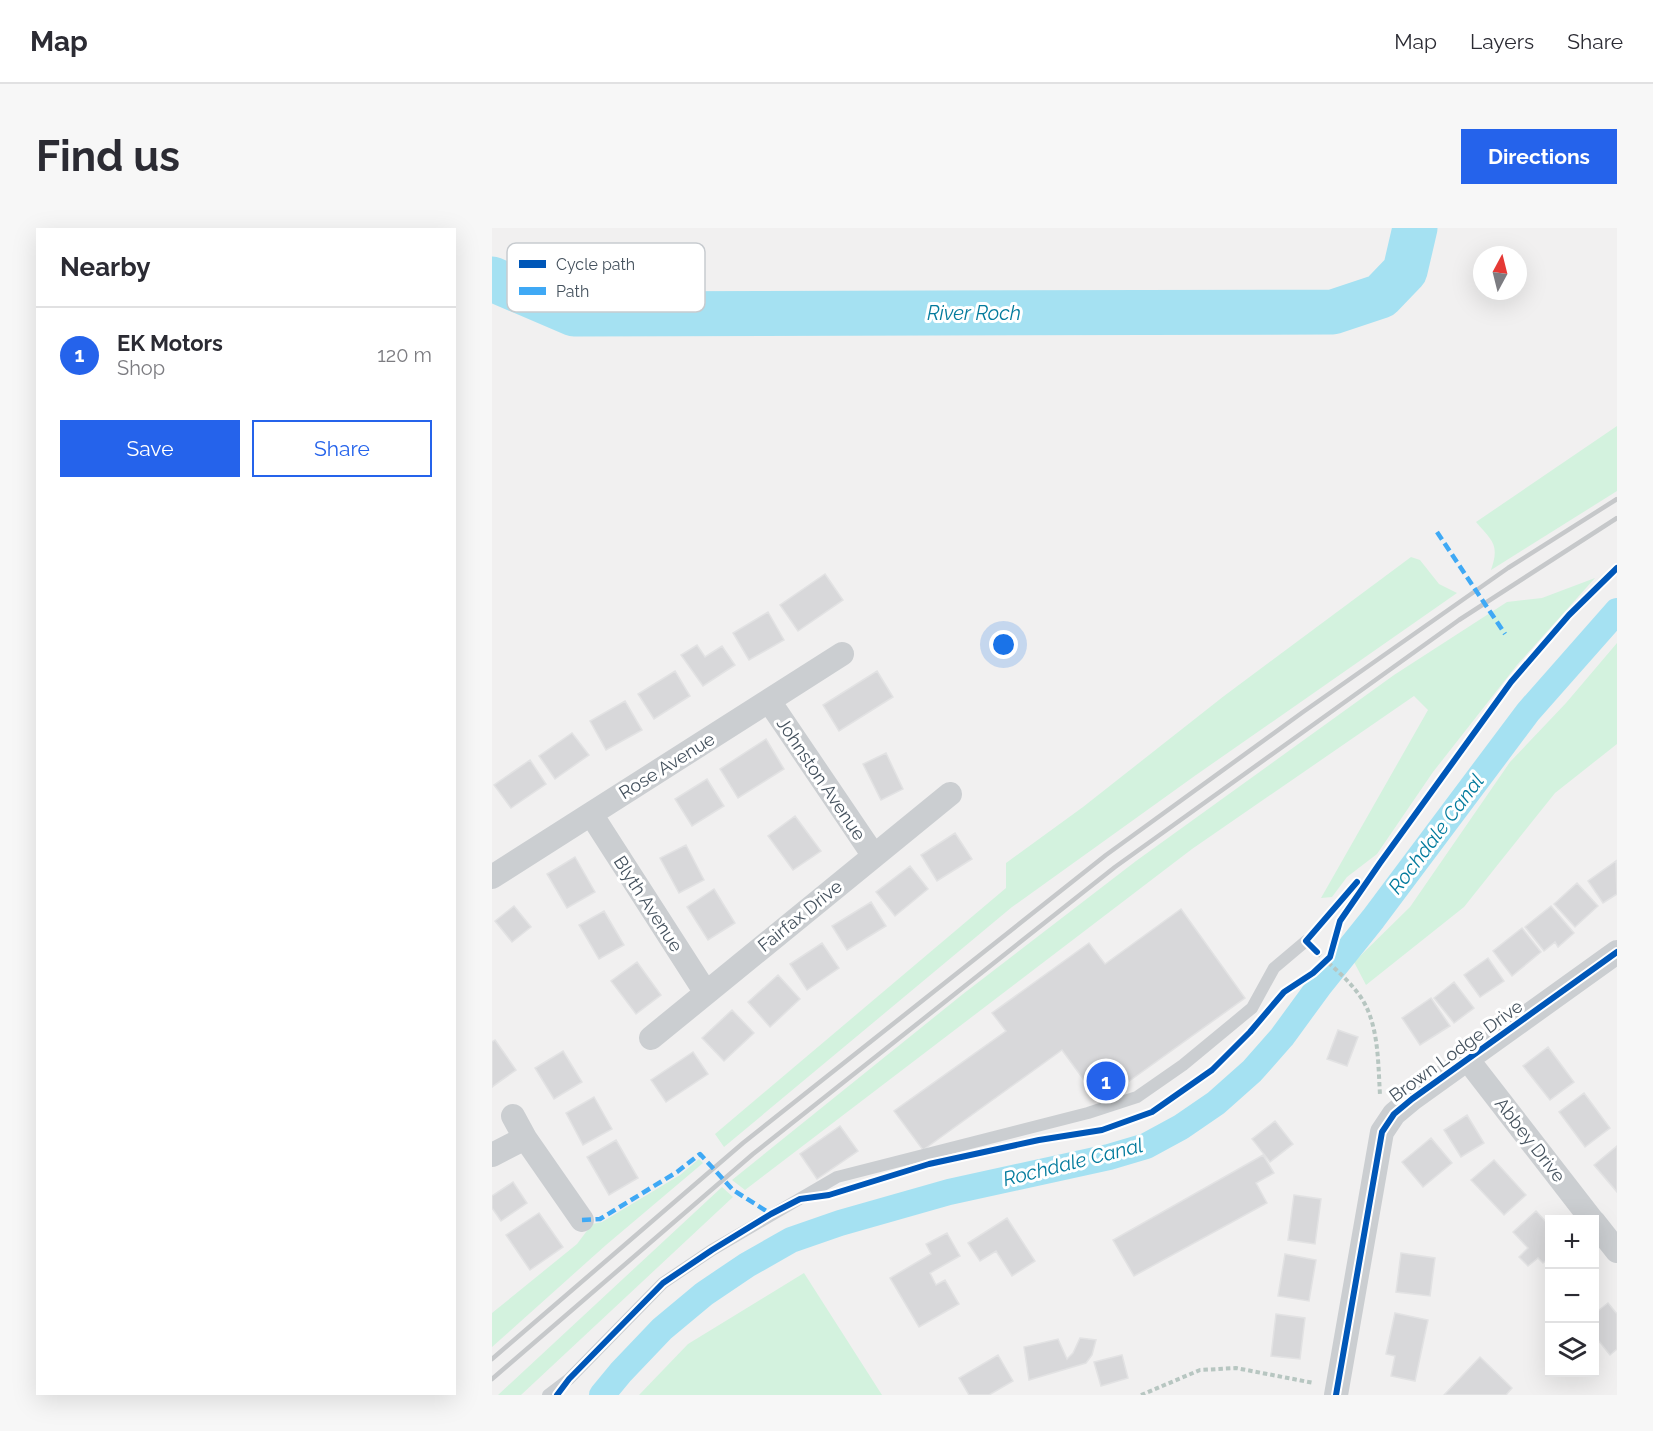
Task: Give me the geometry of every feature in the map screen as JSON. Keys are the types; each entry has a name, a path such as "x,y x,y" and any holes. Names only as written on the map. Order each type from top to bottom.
{"street":[{"name":"Rose Avenue","path":"492,877 842,654"},
{"name":"Johnston Avenue","path":"769,701 874,856"},
{"name":"Fairfax Drive","path":"651,1038 950,794"},
{"name":"Blyth Avenue","path":"591,814 706,993"},
{"name":"Brown Lodge Drive","path":"1337,1391 1382,1132 1394,1114 1412,1099 1617,952"},
{"name":"Abbey Drive","path":"1467,1060 1588,1215"},
{"path":"513,1116 525,1138 582,1220"},
{"path":"492,1155 525,1138"},
{"name":"Abbey Drive","path":"1599,1228 1617,1251"}],"lane":[{"path":"549,1395 569,1379 663,1283 722,1244 837,1177 1088,1113 1137,1097 1183,1065 1252,1008 1274,968 1306,941"}],"path":[{"path":"1306,941 1349,982 1361,998 1374,1029 1382,1132"},
{"path":"1322,965 1330,957"},
{"path":"1141,1395 1200,1370 1236,1368 1337,1391"}],"green space":[{"path":"1617,426 1617,491 1491,570 1495,554 1493,543 1476,522"},
{"path":"1411,557 1420,560 1439,584 1457,593 1012,907 724,1147 715,1134 1006,888 1006,863 1083,807 1224,696"},
{"path":"1595,578 1517,665 1433,772 1377,854 1347,877 1332,897 1321,898 1428,710 1414,696 1192,849 745,1190 732,1180 963,994 1136,861 1394,675 1507,602 1542,598"},
{"path":"1617,643 1617,744 1555,793 1464,907 1366,985 1354,962 1410,907 1510,762 1566,703"},
{"path":"699,1159 703,1163 606,1245 492,1347 492,1313 577,1244 592,1224 602,1222 680,1175"},
{"path":"722,1187 733,1197 521,1395 498,1395"},
{"path":"804,1273 882,1395 639,1395 688,1344"}],"building":[{"path":"825,574 843,600 798,631 780,605"},
{"path":"768,612 784,640 749,660 733,633"},
{"path":"697,645 705,657 722,646 735,665 703,686 681,655"},
{"path":"675,671 690,696 654,719 638,694"},
{"path":"877,671 893,697 839,731 823,705"},
{"path":"625,701 642,730 606,750 590,721"},
{"path":"572,733 589,755 555,779 539,756"},
{"path":"766,739 784,769 738,798 720,769"},
{"path":"886,753 903,789 881,800 863,764"},
{"path":"530,760 546,784 511,808 494,785"},
{"path":"707,779 724,806 692,826 675,799"},
{"path":"795,816 821,851 793,870 768,836"},
{"path":"955,833 972,859 937,881 921,855"},
{"path":"686,845 704,880 679,893 660,858"},
{"path":"575,857 595,892 567,908 547,874"},
{"path":"1616,861 1617,894 1603,903 1588,881"},
{"path":"910,866 928,889 895,916 876,892"},
{"path":"1577,883 1598,906 1575,927 1554,904"},
{"path":"714,889 735,923 708,940 687,907"},
{"path":"871,902 886,926 847,950 832,926"},
{"path":"514,906 531,927 512,942 495,921"},
{"path":"1551,906 1574,933 1558,947 1555,942 1544,951 1525,927"},
{"path":"1181,909 1245,998 1100,1102 1062,1050 923,1150 894,1111 1006,1031 992,1013 1089,943 1105,964"},
{"path":"604,911 624,945 599,959 579,925"},
{"path":"1522,928 1541,952 1512,976 1493,951"},
{"path":"822,943 839,968 807,990 790,964"},
{"path":"1488,958 1504,981 1480,997 1464,975"},
{"path":"637,962 661,995 636,1014 611,981"},
{"path":"778,975 800,999 770,1027 748,1002"},
{"path":"1454,982 1474,1008 1454,1023 1434,998"},
{"path":"1431,998 1450,1026 1420,1045 1402,1018"},
{"path":"732,1010 754,1033 724,1061 702,1038"},
{"path":"1338,1030 1358,1037 1347,1066 1327,1059"},
{"path":"495,1040 516,1070 492,1087 492,1042"},
{"path":"1548,1047 1574,1082 1550,1100 1523,1066"},
{"path":"563,1051 582,1082 554,1099 535,1068"},
{"path":"693,1052 708,1074 666,1102 651,1080"},
{"path":"1584,1093 1610,1128 1585,1147 1559,1112"},
{"path":"594,1097 612,1129 583,1145 566,1113"},
{"path":"1467,1115 1484,1143 1461,1157 1444,1130"},
{"path":"1275,1121 1293,1144 1270,1162 1252,1139"},
{"path":"840,1126 858,1151 817,1179 800,1154"},
{"path":"1431,1138 1452,1163 1423,1187 1402,1162"},
{"path":"616,1140 638,1178 609,1195 587,1157"},
{"path":"1617,1146 1617,1192 1594,1165"},
{"path":"1263,1155 1274,1173 1256,1183 1267,1203 1134,1276 1113,1240"},
{"path":"1494,1160 1526,1195 1504,1215 1471,1180"},
{"path":"513,1182 527,1203 501,1221 492,1208 492,1196"},
{"path":"1294,1195 1321,1199 1315,1244 1288,1240"},
{"path":"1536,1211 1545,1221 1545,1261 1543,1263 1538,1258 1528,1266 1519,1257 1528,1248 1513,1232"},
{"path":"539,1213 563,1247 530,1270 506,1235"},
{"path":"1007,1218 1035,1261 1012,1276 996,1251 980,1261 968,1243"},
{"path":"947,1233 960,1256 930,1273 936,1285 945,1280 959,1304 919,1327 890,1278 931,1254 926,1244"},
{"path":"1401,1253 1435,1258 1430,1296 1396,1292"},
{"path":"1285,1254 1316,1260 1309,1301 1278,1296"},
{"path":"1608,1303 1617,1314 1617,1349 1610,1355 1599,1341 1599,1310"},
{"path":"1395,1313 1428,1320 1415,1381 1391,1376 1395,1356 1386,1354"},
{"path":"1276,1314 1305,1318 1300,1359 1271,1356"},
{"path":"1080,1338 1096,1340 1092,1355 1086,1363 1029,1380 1024,1347 1058,1339 1067,1359 1073,1353"},
{"path":"998,1355 1013,1381 989,1395 969,1395 959,1378"},
{"path":"1122,1355 1128,1378 1101,1386 1094,1362"},
{"path":"1480,1357 1512,1388 1506,1395 1444,1395"}],"waterway":[{"name":"River Roch","path":"569,312 574,314 1333,312 1381,296 1405,271 1415,228"},
{"name":"River Roch","path":"492,279 507,285"},
{"name":"Rochdale Canal","path":"602,1395 662,1329 704,1294 747,1265 791,1240 840,1223 949,1192 1109,1157 1146,1146 1181,1127 1216,1103 1252,1071 1282,1037 1528,712 1617,611"}],"railway":[{"path":"492,1359 743,1143 1106,855 1303,712 1508,568 1617,499"},
{"path":"492,1379 753,1154 1115,867 1459,620 1617,518"}],"marked path":[{"path":"1437,532 1505,634"},
{"path":"582,1220 600,1219 677,1172 700,1154 733,1190 771,1214"}],"cycle path":[{"path":"557,1395 569,1379 663,1283 712,1250 800,1199 829,1195 929,1164 1039,1140 1102,1130 1152,1112 1212,1070 1250,1032 1284,992 1313,973 1330,957 1340,921 1511,682 1569,615 1617,568"},
{"path":"1317,952 1306,941 1357,882"},
{"path":"1336,1395 1382,1132 1394,1114 1412,1099 1617,952"}],"place":[{"name":"EK Motors","path":"1106,1081"}]}
